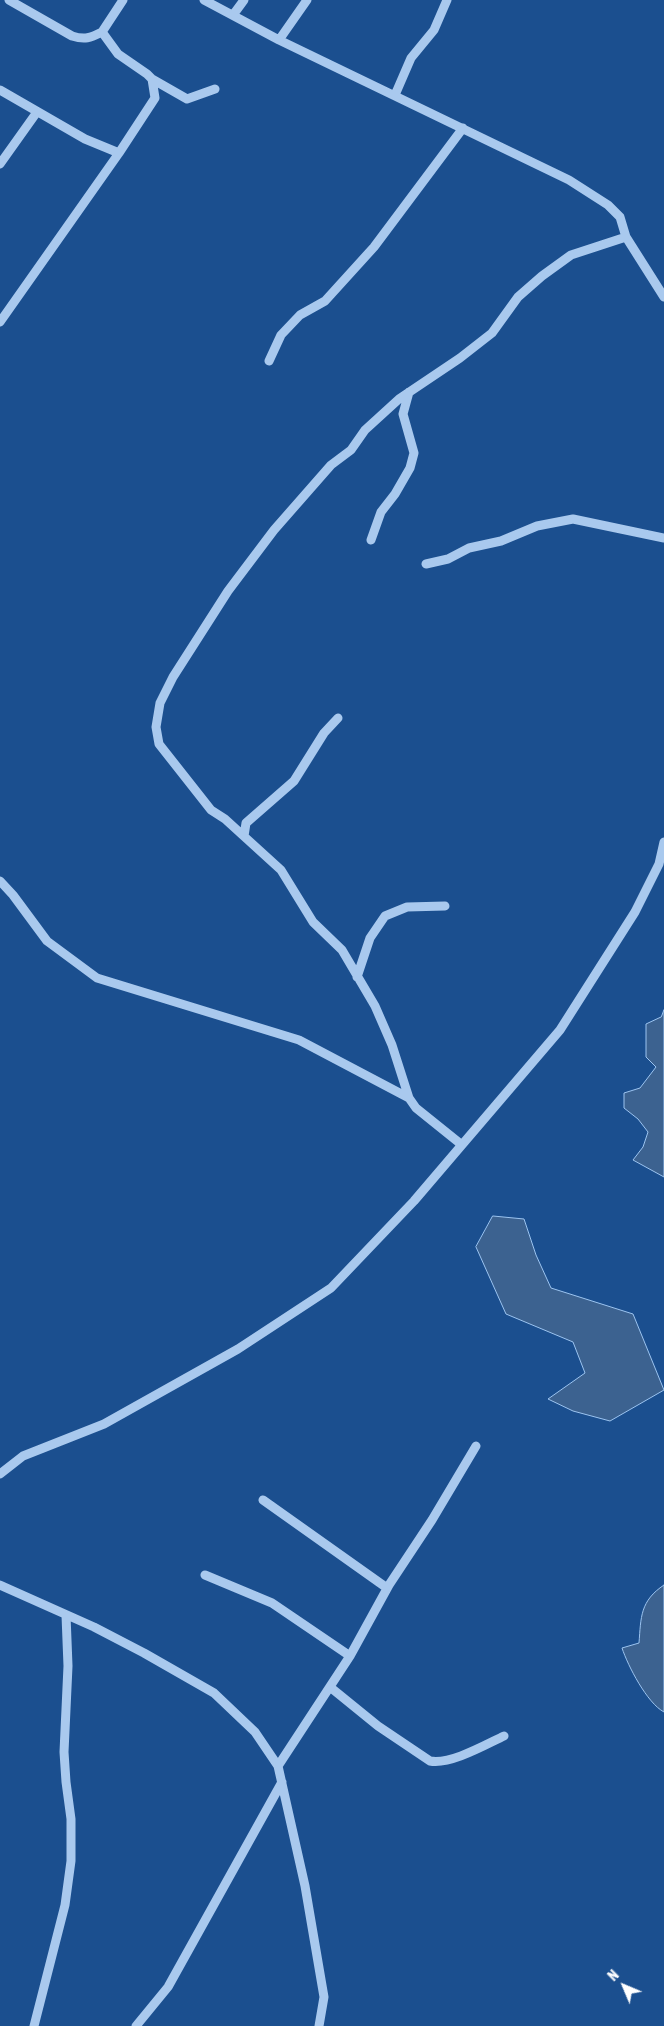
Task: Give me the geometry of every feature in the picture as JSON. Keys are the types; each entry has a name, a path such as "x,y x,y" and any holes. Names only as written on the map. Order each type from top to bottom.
{"street":[{"path":"9,0 72,36 82,39 90,39 102,32 123,0"},
{"path":"204,0 279,40 568,180 608,205 620,217 626,237 664,297"},
{"path":"233,15 244,0"},
{"path":"279,40 307,0"},
{"path":"395,95 411,58 434,30 447,0"},
{"path":"102,32 118,54 152,79 186,99 214,89"},
{"path":"0,322 155,98 152,79"},
{"path":"0,90 85,139 119,152"},
{"path":"0,164 37,112"},
{"path":"269,361 281,335 300,315 325,301 374,247 463,128"},
{"path":"462,1146 416,1108 409,1098 392,1045 375,1006 342,950 313,922 281,870 244,836 211,810 159,744 156,726 160,703 173,677 228,591 274,530 332,465 351,450 370,425 409,392 460,358 492,333 518,298 542,276 571,255 626,237"},
{"path":"371,540 381,512 395,494 410,468 414,453 403,414 409,392"},
{"path":"426,564 448,559 469,548 501,541 537,526 573,520 664,538"},
{"path":"244,836 246,823 294,781 324,733 338,718"},
{"path":"0,1474 23,1456 104,1424 238,1349 331,1288 414,1201 560,1030 635,912 662,860 664,842"},
{"path":"0,880 13,894 47,940 97,978 299,1040 409,1098"},
{"path":"357,977 370,938 385,916 407,907 445,906"},
{"path":"278,1766 350,1656 388,1588 432,1520 476,1446"},
{"path":"264,1500 388,1588"},
{"path":"205,1576 272,1603 350,1656"},
{"path":"0,1585 94,1627 214,1693 255,1732 278,1766 282,1782 317,1949 324,1997 319,2026"},
{"path":"34,2026 65,1905 71,1861 71,1820 64,1752 68,1683 66,1615"},
{"path":"330,1688 378,1726 430,1761 438,1763 449,1760 504,1736"},
{"path":"136,2026 168,1988 282,1782"}],"water":[{"path":"664,1010 664,1177 633,1160 643,1147 648,1132 638,1119 624,1108 624,1093 640,1088 656,1067 646,1057 646,1024 661,1017"},
{"path":"493,1216 524,1219 536,1255 551,1288 633,1314 664,1390 610,1421 573,1411 548,1399 585,1373 573,1342 506,1314 476,1247"},
{"path":"664,1585 664,1712 645,1693 633,1674 622,1648 639,1643 643,1610 650,1597"}]}
